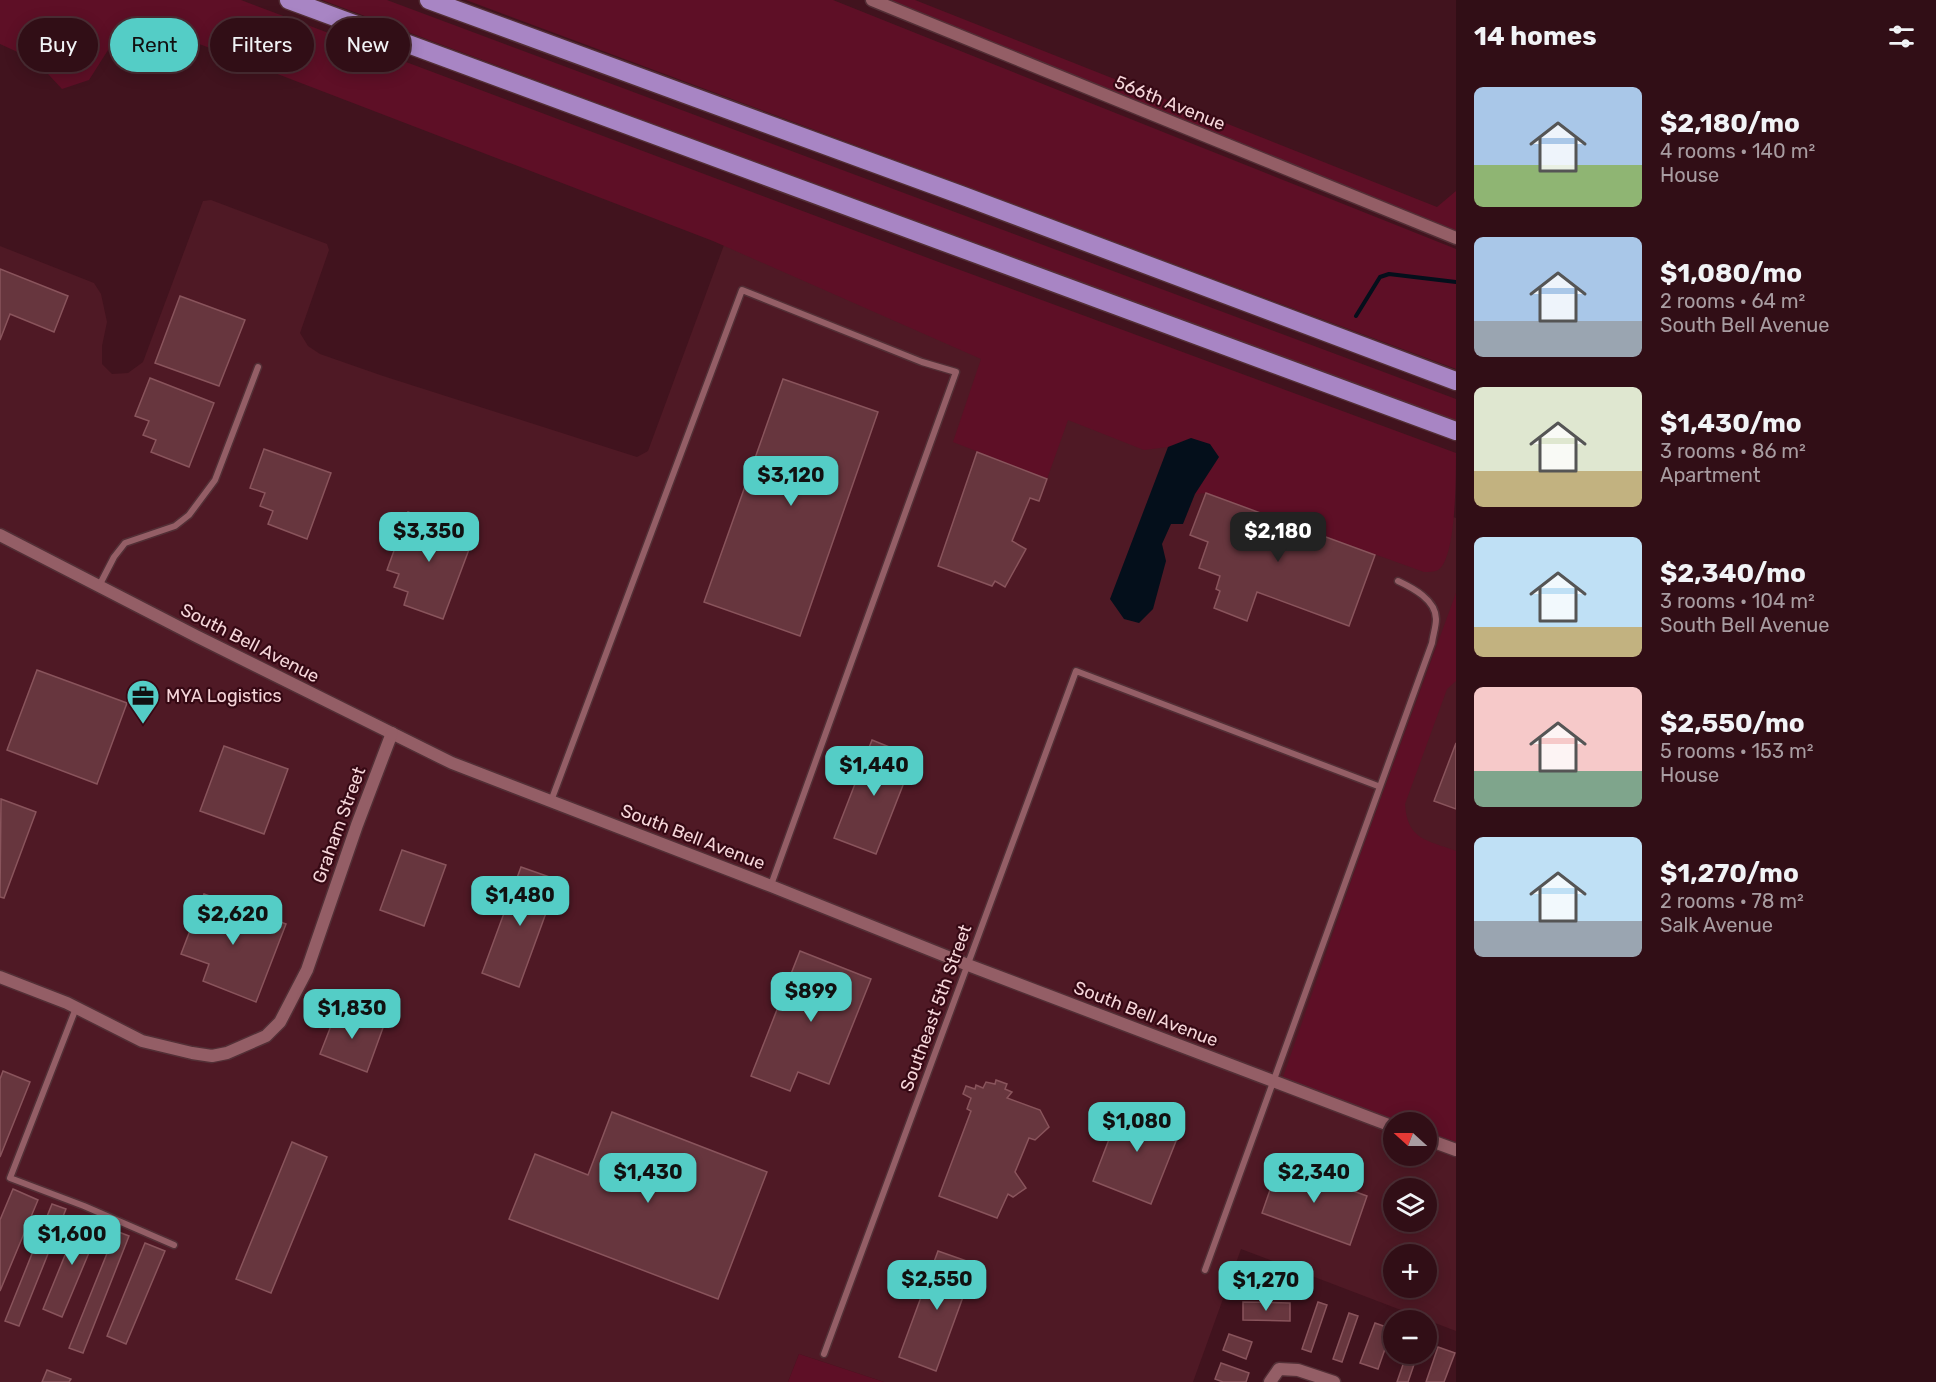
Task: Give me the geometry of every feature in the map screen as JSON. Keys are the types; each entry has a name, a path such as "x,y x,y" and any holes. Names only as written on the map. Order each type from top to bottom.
{"highway":[{"path":"289,0 1456,431"},
{"path":"429,0 961,195 1456,381"}],"street":[{"name":"566th Avenue","path":"872,0 1456,238"},
{"name":"South Bell Avenue","path":"0,535 452,763 968,965 1383,1123"},
{"name":"Graham Street","path":"0,977 76,1008 142,1041 192,1053 212,1056 227,1053 266,1036 280,1022 307,970 357,825 392,734"},
{"path":"1437,1143 1456,1150"},
{"path":"1270,1382 1278,1369 1298,1370 1334,1382"}],"lane":[{"path":"551,801 742,290 922,362 956,372 771,886"},
{"path":"99,586 114,557 125,543 175,526 189,515 215,480 258,367"},
{"path":"1205,1270 1378,786 1432,643 1436,618 1431,603 1398,581"},
{"name":"Southeast 5th Street","path":"824,1354 1076,671 1378,786"},
{"path":"76,1008 10,1178 84,1206 174,1245"}],"shaded area":[{"path":"0,0 241,0 289,18 210,18 210,48 198,43 198,18 110,18 110,47 98,66 98,18 18,18 18,52 0,44"},
{"path":"322,0 387,0 1456,399 1456,424 410,33 410,18 370,18"},
{"path":"466,0 833,0 1456,249 1456,369"},
{"path":"878,0 915,0 1437,207 1456,191 1456,231"},
{"path":"314,27 326,32 326,72 410,72 410,63 1456,453 1454,517 1452,535 1444,563 1438,570 1424,572 1206,493 1195,494 1219,457 1191,438 1168,447 1144,450 1068,420 1047,479 953,442 981,359 713,241 272,72 314,72"},
{"path":"46,72 94,72 89,80 62,89"},
{"path":"211,200 327,244 329,250 300,333 308,346 320,354 637,457 648,451 724,245 1456,518 1456,1331 1437,1324 1437,1310 1401,1310 1241,1249 1193,1382 884,1382 799,1354 788,1382 0,1382 0,246 94,283 101,294 107,322 102,346 102,364 112,374 128,373 143,362 203,201"},
{"path":"1456,593 1456,681 1447,689 1405,804 1414,832 1428,841 1456,851 1456,1142 1437,1135 1437,1112 1383,1112 1383,1116 1282,1080 1362,850"},
{"path":"799,1354 884,1382 788,1382"}],"water":[{"path":"1191,438 1210,444 1219,457 1195,494 1183,524 1171,524 1162,544 1166,561 1153,609 1139,623 1124,619 1110,599 1168,447"}],"building":[{"path":"0,269 68,296 54,332 10,314 0,340"},
{"path":"180,296 245,320 219,386 155,363"},
{"path":"150,378 214,403 189,467 151,452 156,440 143,435 149,421 135,416"},
{"path":"783,379 878,412 800,636 704,602"},
{"path":"264,449 331,473 307,539 268,524 273,511 260,506 265,493 250,488"},
{"path":"977,452 1047,479 1039,501 1030,498 1012,541 1026,549 1005,587 995,581 992,586 938,566"},
{"path":"1206,493 1375,555 1349,626 1257,592 1247,621 1214,608 1220,591 1216,589 1220,576 1199,568 1208,542 1190,535"},
{"path":"408,512 474,536 443,619 404,605 408,592 394,587 399,574 387,570"},
{"path":"37,670 127,703 97,784 7,750"},
{"path":"872,740 914,757 876,854 834,838"},
{"path":"1456,743 1456,809 1434,801"},
{"path":"224,746 288,769 264,834 200,811"},
{"path":"1,799 36,812 4,898 0,897"},
{"path":"402,850 446,865 424,926 380,910"},
{"path":"521,867 558,880 519,987 482,973"},
{"path":"204,894 286,924 256,1002 203,981 209,964 181,954"},
{"path":"800,951 871,979 829,1084 798,1072 790,1091 751,1076"},
{"path":"338,1008 384,1025 367,1072 320,1054"},
{"path":"3,1071 30,1082 0,1157 0,1079"},
{"path":"996,1080 1007,1084 1005,1089 1012,1092 1007,1098 1040,1110 1049,1127 1035,1140 1029,1138 1015,1172 1026,1188 1013,1197 1008,1194 997,1218 939,1196 971,1111 967,1109 971,1098 963,1094 966,1086 975,1089 976,1085 983,1088 986,1082 995,1084"},
{"path":"1123,1103 1182,1126 1151,1204 1093,1181"},
{"path":"612,1112 767,1172 718,1299 509,1219 535,1154 588,1175"},
{"path":"292,1142 327,1157 271,1293 236,1279"},
{"path":"1279,1164 1367,1196 1350,1245 1262,1213"},
{"path":"13,1189 38,1200 0,1291 0,1220"},
{"path":"52,1204 66,1209 19,1326 5,1321"},
{"path":"81,1216 101,1224 62,1317 43,1309"},
{"path":"116,1231 129,1236 83,1353 69,1348"},
{"path":"145,1243 165,1251 126,1344 107,1336"},
{"path":"938,1251 975,1264 936,1371 899,1357"},
{"path":"1243,1302 1290,1303 1290,1321 1243,1320"},
{"path":"1318,1302 1327,1305 1311,1352 1302,1349"},
{"path":"1349,1313 1358,1316 1342,1362 1333,1359"},
{"path":"1375,1323 1383,1326 1383,1355 1378,1369 1360,1363"},
{"path":"1229,1334 1252,1342 1246,1359 1223,1350"},
{"path":"1438,1347 1455,1353 1444,1382 1426,1382 1432,1364 1437,1364"},
{"path":"1221,1363 1249,1373 1246,1382 1223,1382 1215,1379"},
{"path":"1403,1364 1414,1364 1408,1382 1397,1382"},
{"path":"47,1370 71,1379 69,1382 42,1382"}],"waterway":[{"path":"1356,316 1380,277 1389,274 1456,282"}],"place":[{"name":"MYA Logistics","path":"143,725"}]}
